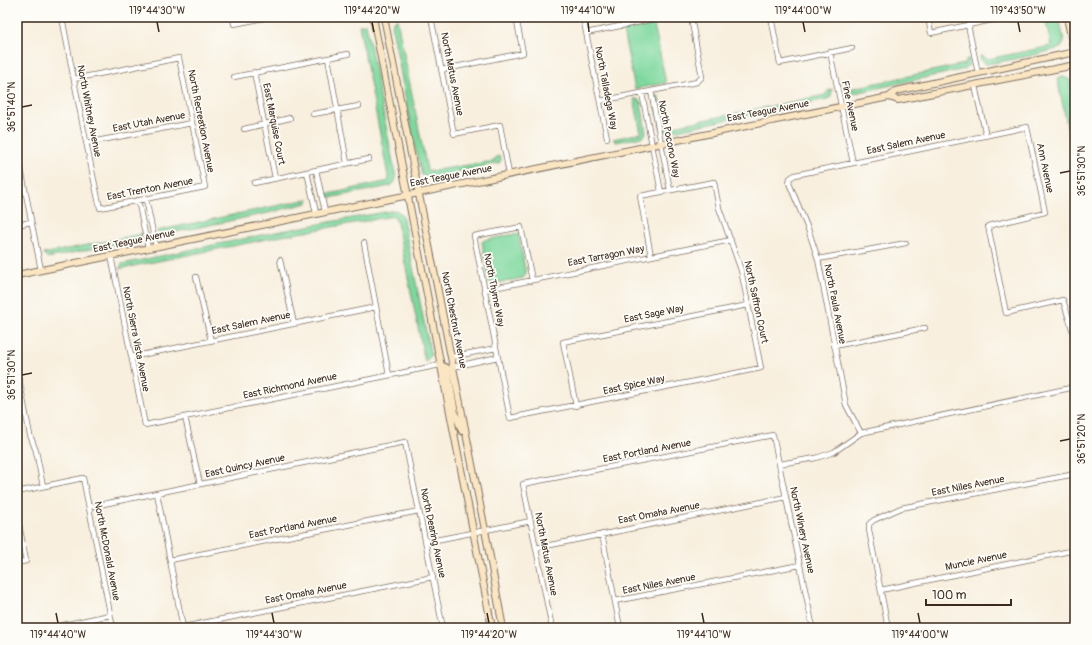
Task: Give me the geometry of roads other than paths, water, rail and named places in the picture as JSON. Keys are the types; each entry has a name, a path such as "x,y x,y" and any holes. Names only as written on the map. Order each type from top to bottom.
{"main road":[{"path":"373,17 406,195 492,628"},
{"name":"North Chestnut Avenue","path":"385,17 503,628"},
{"path":"1067,17 1075,54"},
{"name":"East Teague Avenue","path":"17,275 889,97 896,91 978,72 1075,54"},
{"name":"East Teague Avenue","path":"889,97 898,100 975,86 1075,65"},
{"path":"440,365 447,368 455,413 469,448"}],"street":[{"name":"North Whitney Avenue","path":"62,17 100,208"},
{"path":"233,17 234,24 269,17"},
{"name":"North Matus Avenue","path":"431,17 454,134 500,126 509,174"},
{"path":"441,70 523,53 516,17"},
{"name":"North Talladega Way","path":"583,17 607,138"},
{"path":"586,33 664,17"},
{"path":"600,101 697,82 702,77 691,17"},
{"path":"771,17 780,63 852,48"},
{"path":"928,17 931,33 1006,17"},
{"path":"968,25 978,72"},
{"name":"Fine Avenue","path":"830,52 853,163"},
{"name":"East Marquise Court","path":"234,76 348,54"},
{"name":"North Recreation Avenue","path":"74,79 179,58 205,187"},
{"path":"328,58 347,163"},
{"name":"East Marquise Court","path":"254,72 275,178"},
{"path":"975,86 986,136"},
{"name":"North Pocono Way","path":"651,91 670,190"},
{"name":"North Pocono Way","path":"642,93 661,192"},
{"path":"313,114 359,106"},
{"path":"646,118 655,116"},
{"path":"244,129 290,118"},
{"name":"East Utah Avenue","path":"86,143 192,122"},
{"name":"East Salem Avenue","path":"790,178 795,175 1028,127"},
{"name":"Ann Avenue","path":"1028,127 1045,212 988,226 1006,313 1063,300 1075,338"},
{"path":"17,149 41,270"},
{"path":"254,183 369,159"},
{"path":"656,168 665,166"},
{"path":"316,170 324,212"},
{"path":"307,172 316,214"},
{"name":"North Paula Avenue","path":"790,178 789,183 808,229 818,259 846,405 861,433"},
{"name":"North Saffron Court","path":"670,190 714,182 719,208 741,270 761,368"},
{"name":"East Trenton Avenue","path":"100,208 205,187"},
{"path":"310,189 319,187"},
{"path":"651,256 640,196 670,190"},
{"path":"146,199 156,247"},
{"path":"138,200 148,248"},
{"path":"17,225 31,222"},
{"name":"North Thyme Way","path":"510,418 474,236 521,227 532,280"},
{"name":"East Tarragon Way","path":"484,290 731,240"},
{"path":"364,243 389,375"},
{"path":"818,259 906,243"},
{"name":"North Sierra Vista Avenue","path":"111,256 144,425"},
{"path":"280,260 294,324"},
{"path":"196,276 210,341"},
{"name":"East Sage Way","path":"576,406 563,342 748,305"},
{"name":"East Salem Avenue","path":"131,357 376,307"},
{"path":"834,346 925,328"},
{"path":"451,357 496,348"},
{"path":"470,354 472,363"},
{"path":"453,367 498,357"},
{"name":"East Richmond Avenue","path":"144,425 440,365"},
{"name":"East Spice Way","path":"510,418 761,368"},
{"path":"17,492 43,486 36,450 30,435 19,379"},
{"path":"780,464 816,458 834,452 861,433 1075,387"},
{"path":"185,417 200,484"},
{"name":"North Winery Avenue","path":"773,435 813,628"},
{"name":"East Portland Avenue","path":"523,484 773,435"},
{"name":"East Quincy Avenue","path":"89,507 405,442"},
{"name":"North Dearing Avenue","path":"405,442 443,628"},
{"name":"East Niles Avenue","path":"881,590 869,530 869,524 874,520 901,508 1075,474"},
{"name":"North McDonald Avenue","path":"43,486 83,478 112,628"},
{"name":"North Matus Avenue","path":"523,484 552,628"},
{"path":"157,493 183,628"},
{"name":"East Omaha Avenue","path":"536,548 786,497"},
{"name":"East Portland Avenue","path":"170,560 419,511"},
{"path":"17,514 26,561 17,563"},
{"path":"426,542 531,521"},
{"path":"602,534 620,628"},
{"name":"Muncie Avenue","path":"881,590 1075,550"},
{"name":"East Niles Avenue","path":"615,601 800,565"},
{"name":"East Omaha Avenue","path":"183,628 433,577"},
{"path":"881,590 888,628"},
{"path":"49,628 110,615"}]}
